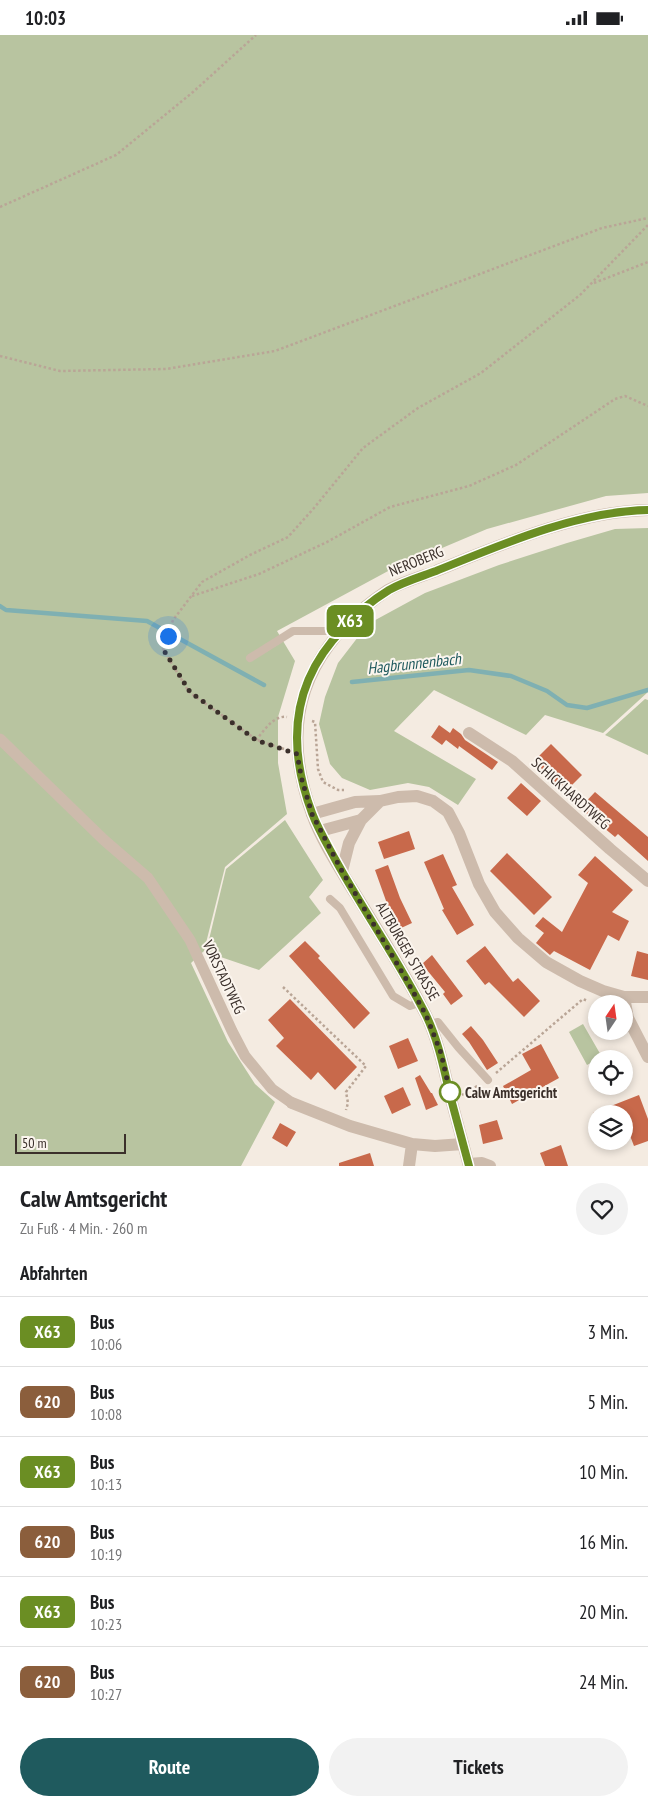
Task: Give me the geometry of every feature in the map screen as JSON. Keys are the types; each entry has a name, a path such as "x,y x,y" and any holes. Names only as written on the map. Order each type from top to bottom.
{"street":[{"name":"NEROBERG","path":"312,814 297,754 299,708 308,679 330,641 359,611 389,590 454,563 526,537 580,519 634,510 648,510"},
{"name":"SCHICKHARDTWEG","path":"469,733 512,761 648,881"},
{"name":"VORSTADTWEG","path":"0,739 104,840 148,878 190,940 245,1056 272,1089 292,1103 342,1123 412,1144 435,1147 463,1143"},
{"path":"312,814 355,802 380,801 398,797 417,796 433,801 448,813 459,833 478,885 494,912 518,938 546,962 580,981 617,995"},
{"path":"342,871 349,843 361,820 380,801"},
{"name":"ALTBURGER STRASSE","path":"312,814 342,871 420,1003 430,1024 441,1053 469,1165"},
{"path":"320,831 361,820"},
{"path":"633,997 648,997"},
{"path":"633,1028 648,1057"},
{"path":"409,1166 412,1144"},
{"path":"469,1165 482,1163 490,1166"}],"lane":[{"path":"250,658 293,631 340,631"},
{"path":"330,899 340,908 394,996 410,1006 420,1003"},
{"path":"430,1024 438,1022 488,1080"}],"path":[{"path":"0,207 116,155 193,92 256,35"},
{"path":"0,356 60,371 166,369 275,351 602,228 648,217"},
{"path":"580,295 648,225"},
{"path":"297,754 256,740 190,692 163,649 173,620 202,581 288,537 362,448 418,408 481,373 596,281 648,262"},
{"path":"191,596 260,574 327,542 390,507 469,485 516,465 614,399 625,396 648,406"},
{"path":"256,740 272,721 282,716 315,722 318,769 323,782 338,790 347,790"},
{"path":"283,987 366,1066 346,1092 348,1103 342,1123"},
{"path":"462,1095 488,1080 583,999 588,1001"}],"green space":[{"path":"0,35 648,35 648,493 606,496 487,529 390,570 277,631 295,661 278,717 278,763 287,814 225,867 204,951 191,963 228,1042 255,1084 275,1102 241,1166 0,1166"},
{"path":"648,528 648,692 603,733 545,715 526,735 434,690 394,731 476,779 458,805 429,787 408,783 370,790 342,778 330,764 319,724 325,697 338,663 368,624 425,593 499,565 615,529"},
{"path":"645,699 648,700 648,755 605,735"},
{"path":"285,820 323,880 309,897 321,913 259,970 206,952 226,869"},
{"path":"583,1024 588,1033 588,1040 592,1040 598,1050 588,1050 588,1064 587,1065 569,1032"}],"building":[{"path":"439,725 450,733 453,728 465,740 498,762 492,770 459,746 458,749 446,740 442,745 431,737"},
{"path":"551,744 582,775 565,792 534,761"},
{"path":"521,783 541,801 527,816 507,798"},
{"path":"595,792 648,837 648,861 618,834 615,837 580,808"},
{"path":"409,831 415,849 384,859 378,842"},
{"path":"507,853 552,897 534,915 490,871"},
{"path":"443,854 457,885 452,887 474,925 457,935 442,910 444,909 424,862"},
{"path":"595,856 633,890 612,912 629,921 619,941 608,935 590,970 554,951 550,955 536,943 544,933 535,926 543,917 562,932 588,883 578,875"},
{"path":"388,865 400,898 412,923 399,929 390,912 375,870"},
{"path":"305,941 320,956 318,958 370,1013 354,1029 289,956"},
{"path":"485,946 513,982 518,978 540,1001 524,1017 489,982 485,985 466,961"},
{"path":"637,951 648,954 648,980 631,976"},
{"path":"432,955 463,996 451,1005 443,994 445,992 422,964"},
{"path":"290,999 357,1067 335,1090 318,1072 311,1080 276,1046 284,1038 268,1020"},
{"path":"471,1026 498,1063 487,1070 462,1034"},
{"path":"408,1038 418,1061 398,1069 389,1046"},
{"path":"541,1044 559,1078 512,1104 503,1086 531,1070 522,1054"},
{"path":"420,1075 438,1105 426,1110 415,1078"},
{"path":"403,1087 411,1105 392,1114 384,1096"},
{"path":"639,1095 648,1119 648,1141 634,1146 633,1105 613,1105"},
{"path":"497,1120 503,1139 483,1144 479,1125"},
{"path":"280,1123 296,1132 287,1147 272,1138"},
{"path":"561,1145 568,1166 545,1166 540,1153"},
{"path":"370,1153 374,1166 339,1166 339,1163"}],"waterway":[{"name":"Hagbrunnenbach","path":"0,606 6,610 147,621 264,685"},
{"name":"Hagbrunnenbach","path":"352,682 469,670 511,676 547,691 567,705 587,708 648,690"}],"bus line":[{"name":"X63","path":"469,1166 441,1053 426,1015 342,871 312,814 297,754 299,708 308,679 330,641 359,611 389,590 454,563 580,519 634,510 648,510"}],"place":[{"name":"Calw Amtsgericht","path":"450,1092"}],"route":[{"path":"168,636 163,649 190,692 256,740 297,754 312,814 342,871 426,1015 441,1053 451,1097 450,1092"}]}
